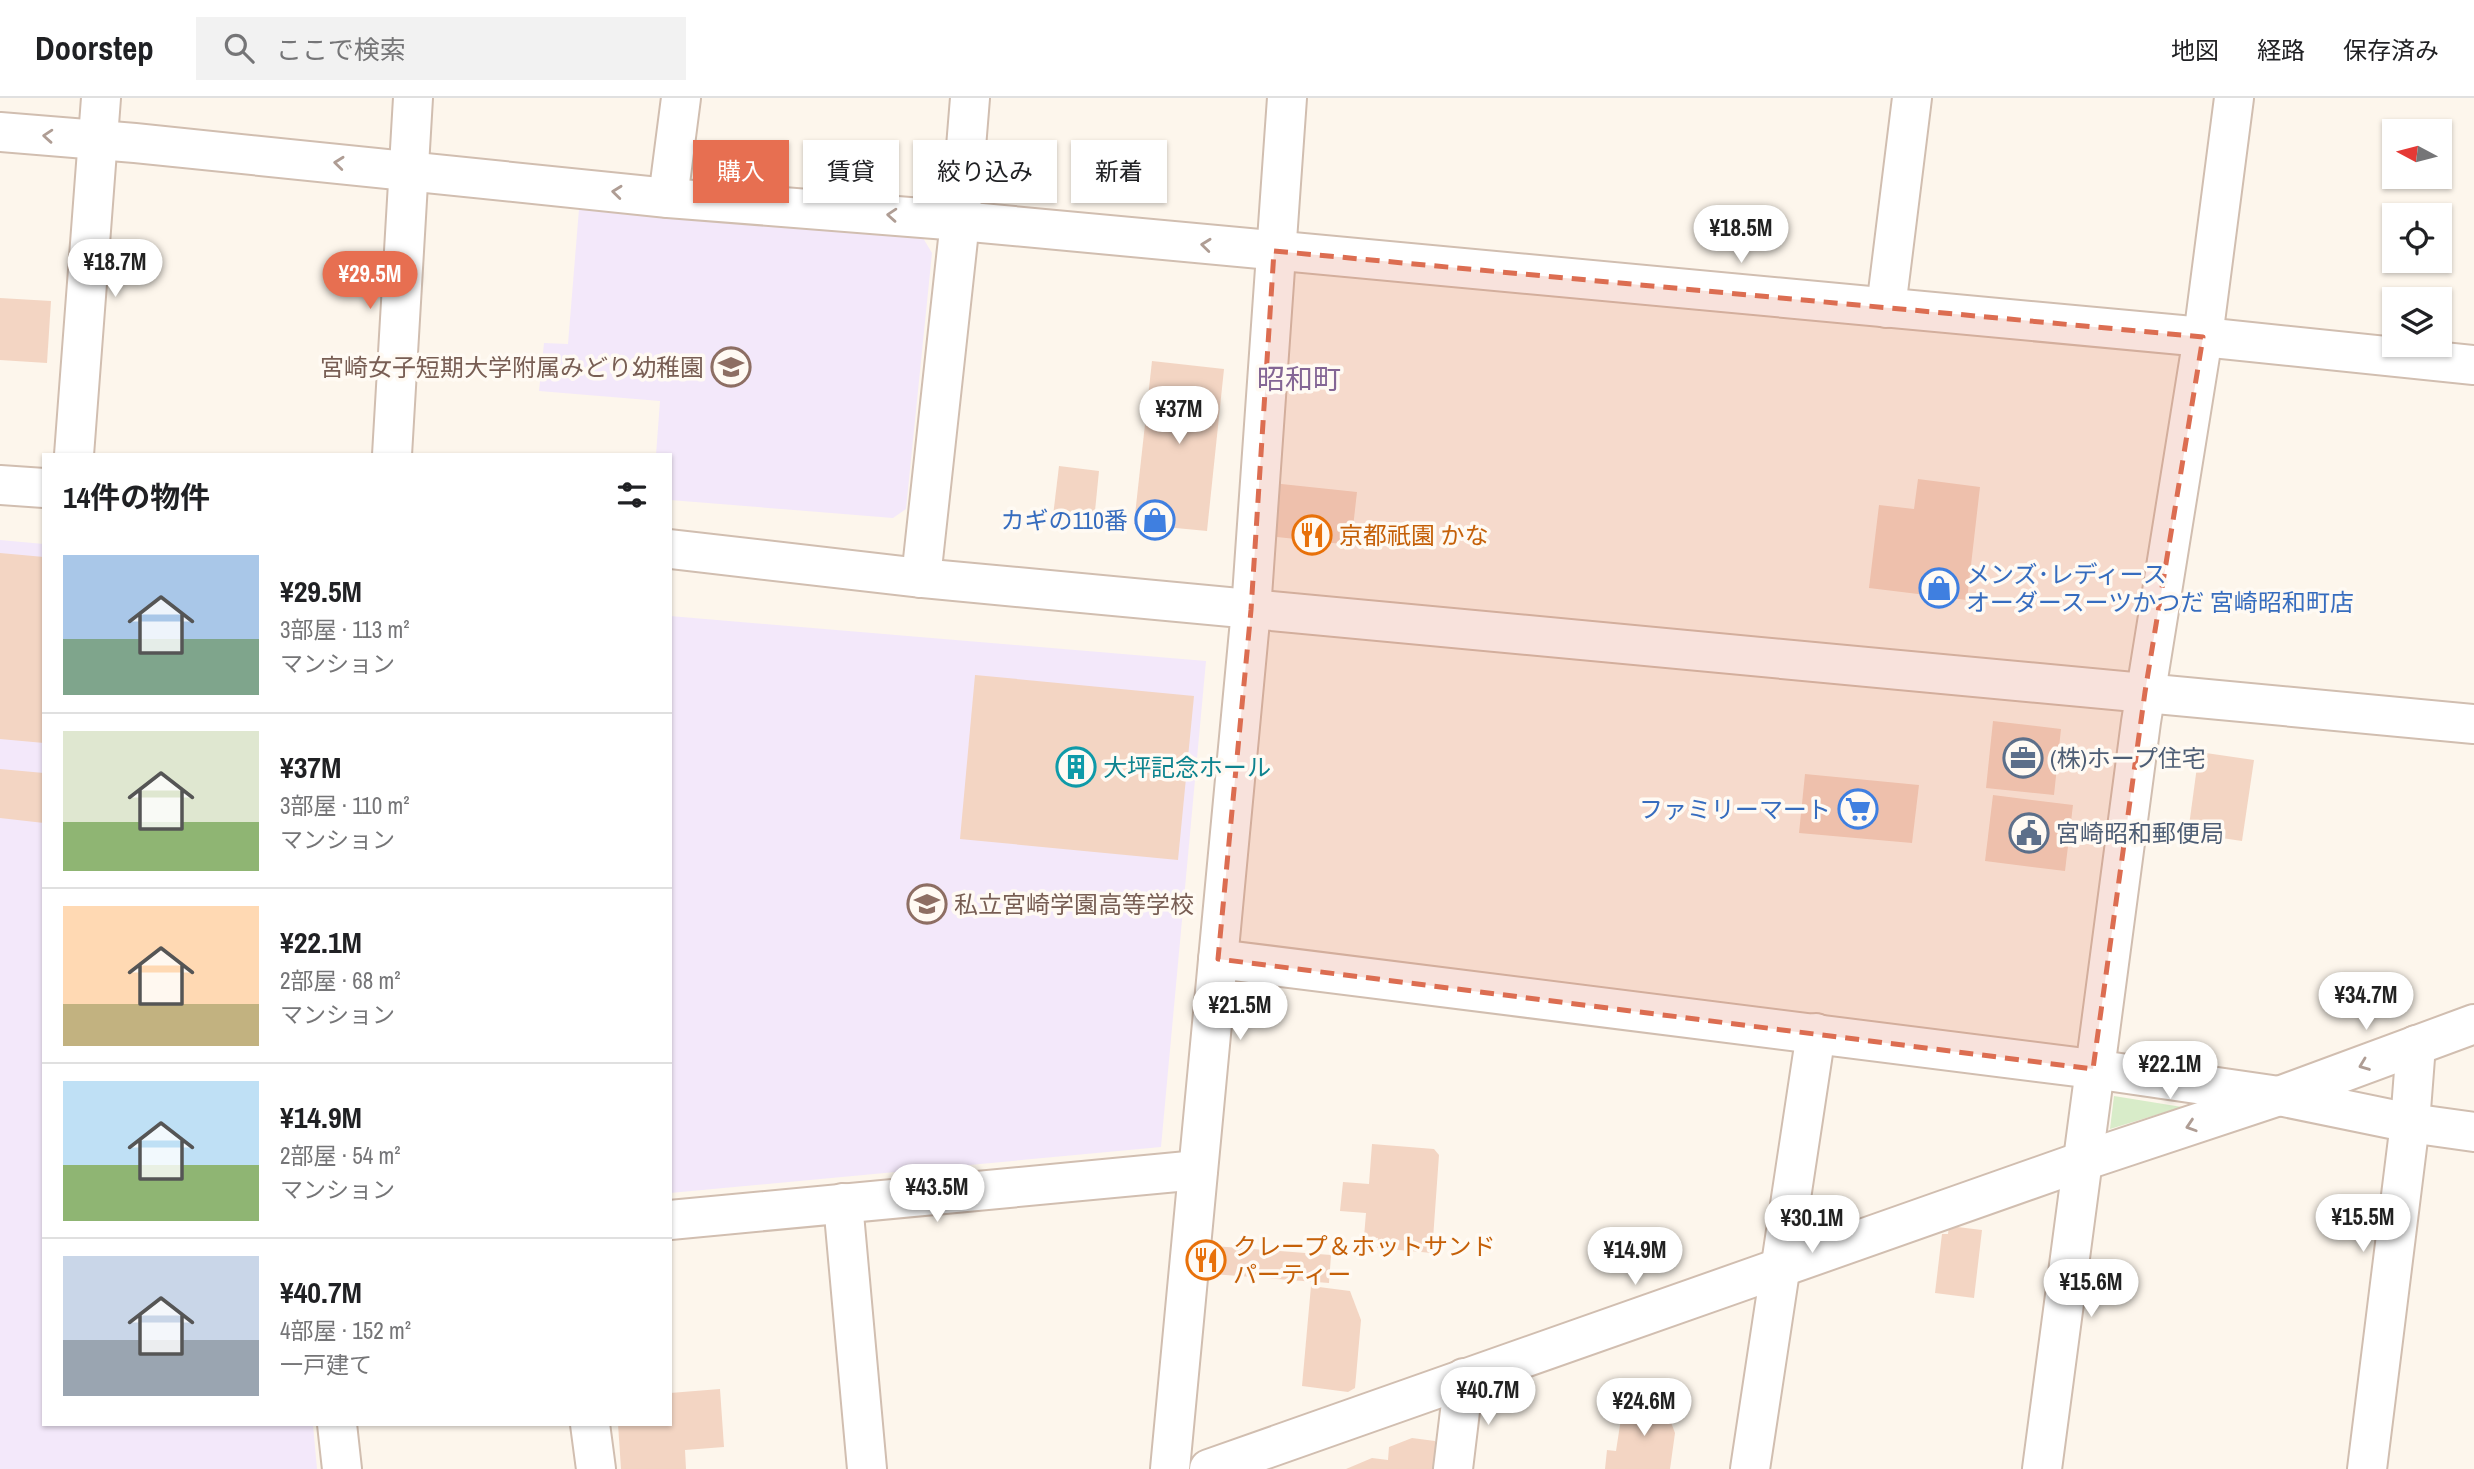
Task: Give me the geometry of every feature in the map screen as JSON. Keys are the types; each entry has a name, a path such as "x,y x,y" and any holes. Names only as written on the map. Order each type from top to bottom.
{"street":[{"path":"74,453 101,98"},
{"path":"392,453 413,98"},
{"path":"668,198 681,98"},
{"path":"920,578 960,221 970,98"},
{"path":"1170,1469 1251,610 1274,251 1287,98"},
{"path":"1886,309 1912,98"},
{"path":"2042,1469 2080,1162 2145,692 2203,337 2234,98"},
{"path":"0,132 96,139 668,198 960,221 2203,337 2474,365"},
{"path":"0,485 42,488"},
{"path":"672,549 920,578 2474,724"},
{"path":"1218,959 2093,1069 2279,1096 2410,1123 2474,1132"},
{"path":"1209,1469 2080,1162 2279,1096 2474,1024"},
{"path":"1750,1469 1816,1033"},
{"path":"2367,1469 2410,1123 2416,1045"},
{"path":"672,1220 1198,1170"},
{"path":"843,1203 867,1469"},
{"path":"1452,1469 1464,1378"},
{"path":"337,1426 342,1469"},
{"path":"590,1426 596,1469"}],"highlighted area":[{"path":"1274,251 2203,337 2145,692 2093,1069 1218,959 1251,610"}],"shaded area":[{"name":"宮崎女子短期大学附属みどり幼稚園","path":"579,209 923,238 932,253 906,509 893,518 672,500 672,453 656,453 660,401 539,391 544,343 568,344"},
{"path":"0,540 42,544 42,1426 313,1426 317,1469 0,1469"},
{"name":"私立宮崎学園高等学校","path":"672,616 1206,661 1161,1147 672,1193"}],"green space":[{"path":"2114,1096 2182,1107 2110,1129"}],"building":[{"path":"0,298 51,301 47,363 0,360"},
{"path":"1152,361 1224,369 1207,531 1134,524"},
{"path":"1059,466 1099,471 1094,521 1053,516"},
{"path":"1918,479 1980,487 1967,600 1869,588 1879,505 1914,509"},
{"path":"1272,483 1357,492 1351,545 1267,536"},
{"path":"0,553 42,557 42,743 0,739"},
{"name":"大坪記念ホール","path":"975,675 1194,696 1178,860 960,839"},
{"name":"(株)ホープ住宅","path":"1993,721 2061,729 2054,795 1986,788"},
{"path":"2199,752 2254,760 2242,841 2188,833"},
{"path":"0,769 42,773 42,823 0,818"},
{"name":"ファミリーマート","path":"1805,774 1919,785 1912,843 1799,833"},
{"name":"宮崎昭和郵便局","path":"1993,795 2073,805 2065,871 1985,861"},
{"path":"1372,1144 1434,1149 1439,1155 1432,1253 1377,1248 1378,1238 1364,1237 1366,1213 1340,1211 1343,1182 1369,1184"},
{"path":"1949,1226 1982,1230 1974,1298 1935,1293 1942,1234 1948,1234"},
{"path":"1201,1245 1331,1255 1329,1283 1199,1273"},
{"path":"1311,1286 1350,1291 1361,1320 1355,1388 1348,1392 1302,1386"},
{"path":"720,1389 724,1447 685,1450 686,1469 621,1469 618,1426 672,1426 672,1393"},
{"path":"1665,1398 1677,1408 1669,1417 1675,1433 1670,1469 1605,1469 1607,1450 1616,1451 1622,1412 1628,1405 1639,1402 1659,1406"},
{"path":"1412,1438 1435,1441 1441,1469 1346,1469 1372,1458 1388,1460 1389,1447"}],"place":[{"name":"宮崎女子短期大学附属みどり幼稚園","path":"731,367"},
{"name":"カギの110番","path":"1155,520"},
{"name":"京都祇園 かな","path":"1312,535"},
{"name":"メンズ･レディース オーダースーツかつだ 宮崎昭和町店","path":"1939,588"},
{"name":"(株)ホープ住宅","path":"2023,758"},
{"name":"大坪記念ホール","path":"1076,767"},
{"name":"ファミリーマート","path":"1858,809"},
{"name":"宮崎昭和郵便局","path":"2029,833"},
{"name":"私立宮崎学園高等学校","path":"927,904"},
{"name":"クレープ＆ホットサンド パーティー","path":"1206,1260"}],"district":[{"name":"昭和町","path":"1299,379"}]}
